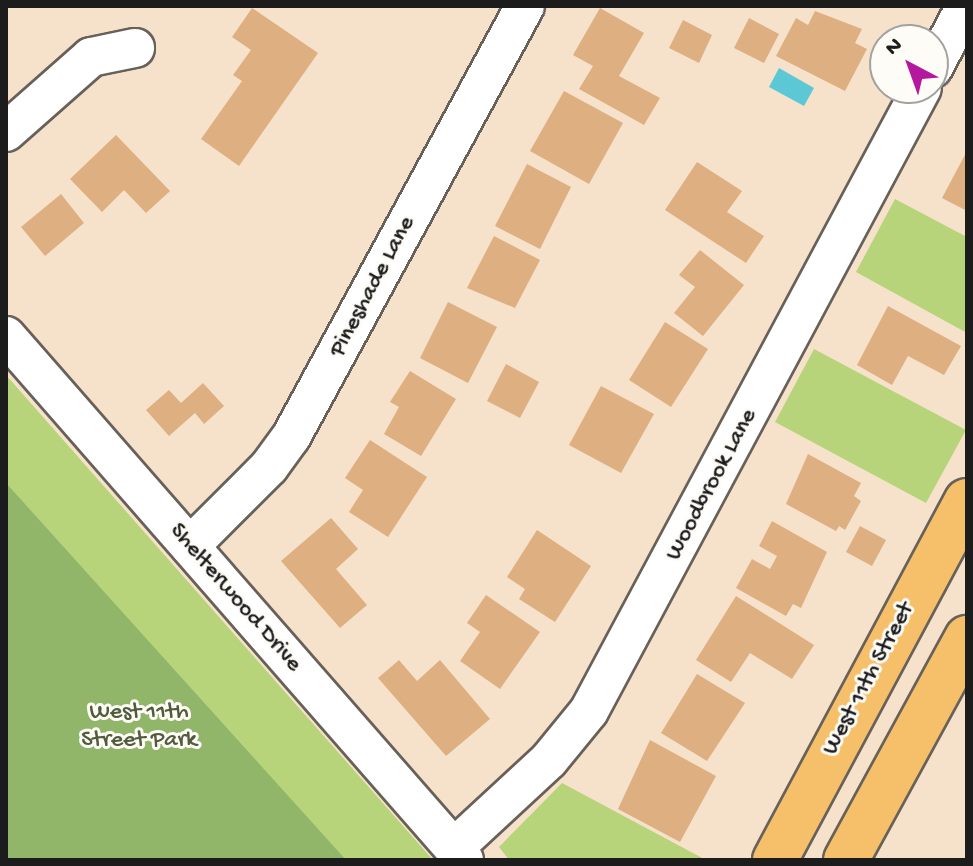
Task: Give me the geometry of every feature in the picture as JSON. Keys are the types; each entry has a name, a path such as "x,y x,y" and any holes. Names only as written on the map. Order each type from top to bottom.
{"main road":[{"name":"West 11th Street","path":"775,860 965,507"},
{"path":"846,860 967,638"}],"street":[{"name":"Pineshade Lane","path":"190,546 269,467 291,437 525,6"},
{"path":"949,38 966,6"},
{"path":"6,132 91,57 135,48"},
{"name":"Woodbrook Lane","path":"459,854 549,760 602,689 913,104"},
{"name":"Shelterwood Drive","path":"6,336 459,854"}],"green space":[{"path":"895,199 967,237 967,333 856,272"},
{"path":"814,349 966,430 926,503 775,422"},
{"name":"West 11th Street Park","path":"6,375 433,860 6,860"},
{"name":"West 11th Street Park","path":"6,483 346,860 6,860"},
{"path":"562,783 706,860 509,860 499,847"}],"water":[{"path":"779,68 814,88 804,106 769,87"}],"building":[{"path":"252,8 318,53 239,166 201,139 242,81 233,75 251,50 232,37"},
{"path":"600,8 644,33 619,76 660,98 644,125 579,89 593,66 573,55"},
{"path":"815,11 862,29 855,43 867,49 845,91 776,56 796,18 808,25"},
{"path":"749,18 779,34 764,63 734,48"},
{"path":"683,20 712,35 699,63 669,48"},
{"path":"564,91 623,123 589,184 530,151"},
{"path":"116,135 170,191 146,213 124,190 102,212 70,179"},
{"path":"967,151 967,211 942,198"},
{"path":"697,162 742,191 727,212 764,236 746,263 665,210"},
{"path":"527,164 571,187 540,249 495,226"},
{"path":"61,194 84,223 45,256 21,227"},
{"path":"494,236 540,260 515,308 467,288"},
{"path":"700,250 744,285 703,336 674,313 695,287 679,275"},
{"path":"448,302 497,327 468,383 420,358"},
{"path":"888,306 961,346 944,375 908,356 892,385 857,365"},
{"path":"665,322 708,349 671,407 629,380"},
{"path":"506,364 539,382 520,418 487,401"},
{"path":"410,371 456,399 421,456 384,434 399,407 390,402"},
{"path":"203,383 224,406 204,424 195,413 169,436 146,410 169,390 181,403"},
{"path":"601,386 654,414 621,473 569,445"},
{"path":"370,440 427,477 388,537 349,512 363,490 345,478"},
{"path":"808,454 861,483 854,496 861,501 845,530 839,526 836,531 786,504"},
{"path":"331,518 358,549 336,569 367,605 340,628 281,561"},
{"path":"772,521 827,552 801,608 793,604 786,616 736,588 752,559 770,569 777,556 759,546"},
{"path":"860,526 886,540 872,566 846,552"},
{"path":"537,530 591,566 555,622 519,599 525,589 507,577"},
{"path":"486,595 540,632 500,689 460,661 480,632 467,623"},
{"path":"736,596 814,645 792,679 750,653 731,682 696,660"},
{"path":"399,660 417,681 440,660 490,719 446,756 378,678"},
{"path":"697,674 745,703 707,761 661,733"},
{"path":"650,740 716,776 680,842 618,809"}]}
